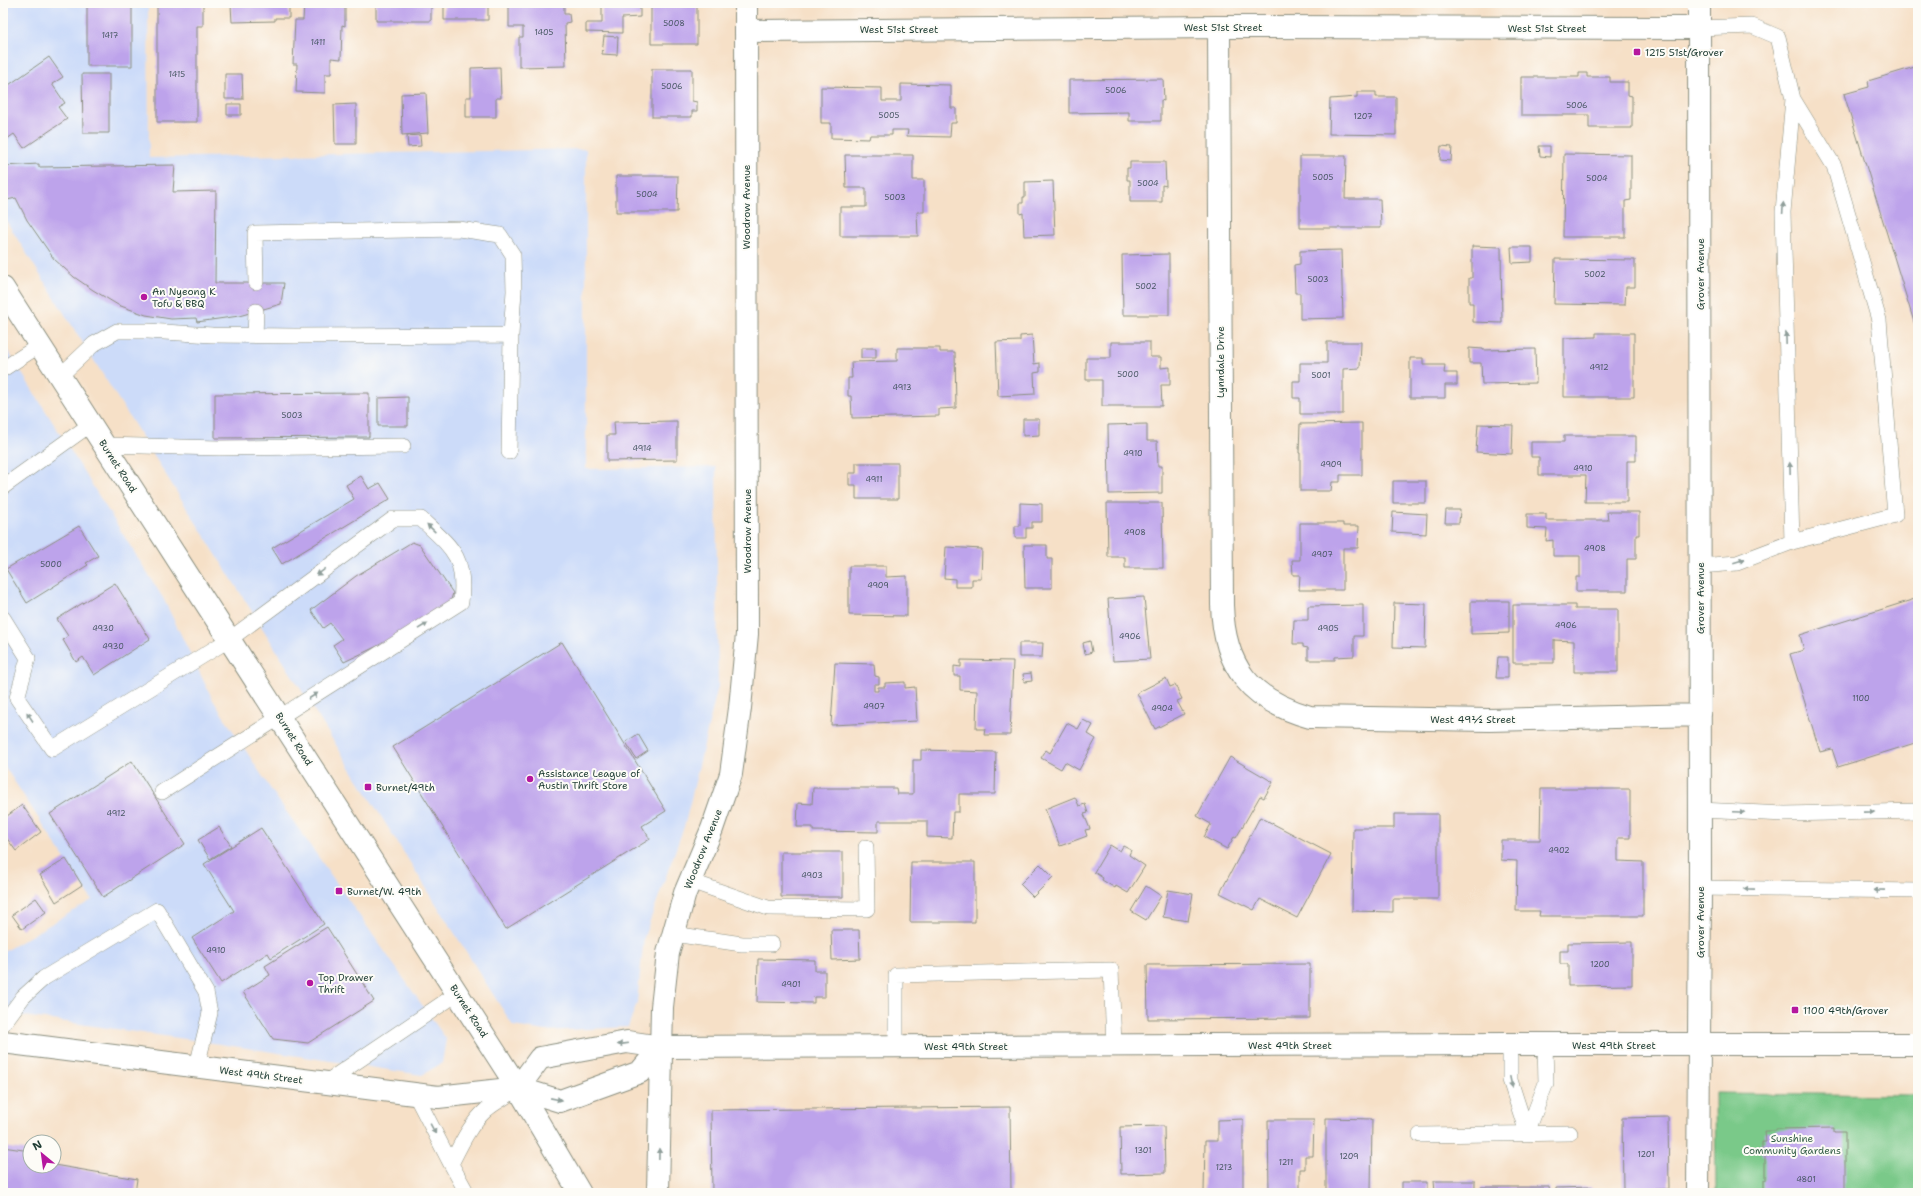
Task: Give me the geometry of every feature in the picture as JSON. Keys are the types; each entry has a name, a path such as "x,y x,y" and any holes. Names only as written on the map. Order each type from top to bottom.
{"street":[{"name":"Woodrow Avenue","path":"658,1193 662,1007 668,954 690,881 712,829 731,774 740,708 747,634 746,3"},
{"name":"Grover Avenue","path":"1698,1193 1700,1045 1699,3"},
{"name":"West 51st Street","path":"746,31 1219,27 1699,28"},
{"name":"Lynndale Drive","path":"1219,27 1222,629 1228,651 1239,670 1253,688"},
{"name":"Burnet Road","path":"7,301 40,345 458,993 518,1088 580,1193"},
{"name":"West 49½ Street","path":"1253,688 1270,702 1289,711 1318,718 1489,720 1700,715"},
{"name":"West 49th Street","path":"3,1042 438,1097 518,1088 560,1101 640,1072 661,1047"},
{"name":"West 49th Street","path":"518,1088 540,1058 628,1042 661,1047 1918,1044"}],"lane":[{"path":"1699,28 1752,26 1778,37 1793,98 1834,166 1878,320 1895,515 1792,542 1737,563 1700,566"},
{"path":"1792,542 1783,212 1793,98"},
{"path":"256,282 255,233 459,229 500,235 514,255 509,452"},
{"path":"255,336 256,311"},
{"path":"60,376 94,344 117,331 255,336 511,335"},
{"path":"3,369 40,345"},
{"path":"3,487 91,424"},
{"path":"104,445 219,448 403,446"},
{"path":"3,618 28,658 17,698 52,749 230,639 393,519 421,519 449,544 459,561 463,585 461,602 162,792"},
{"path":"1700,810 1785,814 1918,811"},
{"path":"690,881 768,908 867,908 866,847"},
{"path":"1700,888 1918,891"},
{"path":"3,1024 23,997 44,978 157,910 206,992 210,1013 197,1066"},
{"path":"674,934 742,944 772,944"},
{"path":"896,1046 896,975 1111,970 1114,1045"},
{"path":"325,1083 458,993"},
{"path":"1510,1044 1510,1080 1527,1133"},
{"path":"1527,1133 1546,1082 1545,1044"},
{"path":"451,1164 461,1142 471,1126 487,1109 518,1088"},
{"path":"415,1094 467,1193"},
{"path":"1420,1135 1570,1133"}],"shaded area":[{"path":"3,3 148,3 149,158 586,149 586,469 716,467 718,686 685,824 644,937 637,1003 628,1027 546,1031 513,1026 3,216"},
{"path":"3,343 163,598 213,700 272,791 446,1039 442,1063 422,1075 3,1013 3,952 92,900 3,764"}],"green space":[{"name":"Sunshine Community Gardens","path":"1715,1093 1918,1095 1918,1193 1716,1193"}],"building":[{"path":"87,3 132,3 132,66 87,66"},
{"path":"157,3 203,3 203,26 197,26 197,122 157,122"},
{"path":"229,3 289,3 289,18 275,18 275,21 232,22 231,5 229,5"},
{"path":"304,3 345,3 345,26 342,25 341,59 331,58 331,74 325,74 325,93 296,92 297,64 293,64 295,20 303,20"},
{"path":"376,3 431,3 431,21 376,21"},
{"path":"444,3 488,3 488,20 444,20"},
{"path":"509,3 567,3 567,5 564,4 564,14 569,14 570,22 565,23 566,66 519,67 519,37 523,37 523,27 509,27"},
{"path":"602,3 640,3 640,17 622,18 622,33 586,32 586,23 602,23"},
{"path":"651,3 697,3 697,44 651,44"},
{"path":"604,36 618,37 617,55 602,54"},
{"path":"49,57 63,77 52,84 65,103 58,107 67,119 24,148 14,134 3,142 3,89"},
{"path":"1918,66 1918,335 1844,94 1869,87 1868,81"},
{"path":"500,67 501,98 496,98 496,117 466,117 466,97 471,97 471,68"},
{"path":"652,69 692,69 692,101 697,102 697,111 692,111 692,117 652,117"},
{"path":"1579,73 1587,73 1587,77 1610,77 1610,82 1628,82 1628,95 1632,96 1632,128 1589,128 1589,115 1521,115 1521,77 1579,77"},
{"path":"82,74 109,74 109,133 83,133"},
{"path":"225,74 242,74 243,99 225,99"},
{"path":"1163,79 1164,101 1161,100 1161,121 1129,121 1129,112 1069,113 1069,80"},
{"path":"901,84 951,85 951,108 956,108 956,123 951,123 950,137 907,136 908,130 892,130 892,135 870,135 869,139 831,138 831,123 821,123 821,87 882,88 882,101 901,101"},
{"path":"1357,92 1376,92 1376,97 1396,97 1396,135 1329,134 1330,99 1357,97"},
{"path":"426,93 428,133 402,135 401,94"},
{"path":"227,104 241,104 241,115 227,115"},
{"path":"356,104 356,144 335,144 334,105"},
{"path":"420,135 421,146 408,147 407,136"},
{"path":"1441,146 1452,147 1451,161 1440,160"},
{"path":"1539,146 1550,146 1550,157 1540,156"},
{"path":"1564,154 1631,155 1631,200 1625,201 1625,237 1563,237"},
{"path":"845,155 913,155 913,180 924,180 924,212 917,212 918,236 840,236 840,207 866,207 866,188 846,188"},
{"path":"1300,156 1346,156 1345,199 1380,199 1381,228 1300,228"},
{"path":"1130,162 1165,162 1166,186 1162,185 1162,202 1130,202 1130,180 1127,180 1127,168 1130,168"},
{"path":"39,164 39,167 175,165 173,192 216,191 215,283 284,283 281,304 239,316 197,322 196,318 171,319 146,315 118,305 74,277 54,259 27,220 16,198 7,200 3,193 3,166"},
{"path":"616,176 678,176 677,212 616,212"},
{"path":"1053,181 1055,235 1024,236 1023,213 1020,214 1020,203 1023,203 1023,197 1025,197 1025,182"},
{"path":"1472,246 1501,247 1502,323 1473,322 1473,303 1469,303 1469,278 1472,278"},
{"path":"1511,247 1532,247 1532,262 1512,263"},
{"path":"1341,250 1343,318 1300,319 1300,293 1295,293 1294,265 1300,264 1300,251"},
{"path":"1169,254 1169,315 1123,315 1122,255"},
{"path":"1555,259 1635,260 1635,287 1626,287 1625,305 1554,304"},
{"path":"1596,333 1634,333 1634,397 1564,397 1564,338 1596,337"},
{"path":"1032,335 1034,364 1040,363 1040,372 1034,373 1035,394 998,396 996,342 1020,341 1020,336"},
{"path":"1111,342 1150,342 1150,357 1161,357 1161,368 1170,367 1170,385 1161,385 1162,406 1102,406 1102,380 1086,380 1086,358 1111,358"},
{"path":"1327,342 1361,342 1360,368 1343,369 1343,414 1300,414 1300,398 1293,398 1293,381 1300,381 1300,363 1327,363"},
{"path":"861,348 876,348 876,358 861,358"},
{"path":"897,348 940,348 940,352 955,352 956,408 939,409 939,416 852,418 851,396 848,396 848,378 852,378 851,362 897,361"},
{"path":"1469,348 1483,350 1535,349 1536,383 1482,384 1481,363 1469,363"},
{"path":"1410,358 1423,358 1423,365 1445,365 1444,373 1457,373 1457,385 1445,385 1445,398 1410,398"},
{"path":"369,393 369,437 215,438 215,394"},
{"path":"408,397 408,426 378,426 378,398"},
{"path":"1023,419 1039,419 1039,435 1023,436"},
{"path":"677,421 677,460 607,461 607,435 615,435 614,422"},
{"path":"1362,423 1362,475 1340,475 1340,482 1332,482 1331,491 1300,491 1300,424"},
{"path":"1147,424 1147,441 1157,441 1158,466 1162,466 1162,493 1109,494 1108,425"},
{"path":"1478,424 1513,425 1512,454 1476,452"},
{"path":"1564,436 1636,436 1636,461 1627,461 1627,502 1585,502 1586,475 1539,475 1539,457 1531,457 1531,442 1564,442"},
{"path":"856,463 898,463 898,499 856,499 856,485 849,485 849,473 856,473"},
{"path":"361,476 369,489 380,483 390,499 282,564 272,548 354,499 346,485"},
{"path":"1393,481 1426,481 1426,503 1393,503"},
{"path":"1020,503 1042,504 1042,522 1032,522 1032,528 1026,528 1026,538 1015,538 1015,526 1020,526"},
{"path":"1107,503 1162,503 1163,568 1125,568 1125,557 1108,557"},
{"path":"1446,510 1460,510 1459,523 1445,523"},
{"path":"1393,512 1427,514 1426,534 1392,532"},
{"path":"1607,512 1639,512 1639,535 1636,535 1636,559 1627,559 1627,591 1576,591 1576,577 1580,577 1580,556 1553,556 1553,540 1546,541 1547,529 1527,528 1527,514 1546,514 1546,520 1608,520"},
{"path":"1300,523 1343,523 1343,526 1359,526 1358,548 1343,548 1343,590 1299,590 1300,575 1293,575 1292,560 1300,560"},
{"path":"79,526 98,556 86,563 88,565 27,603 6,569"},
{"path":"412,542 420,545 453,593 450,603 390,640 344,662 333,645 342,639 330,623 323,628 311,610 356,576"},
{"path":"1024,545 1047,545 1047,559 1052,559 1052,588 1025,588"},
{"path":"946,547 982,549 981,579 972,579 972,587 955,587 955,579 944,578"},
{"path":"849,566 886,566 886,577 907,576 907,616 849,615"},
{"path":"115,583 150,639 94,675 83,657 76,662 63,640 68,636 57,619"},
{"path":"1144,597 1150,659 1113,661 1108,599"},
{"path":"1918,598 1918,742 1838,767 1832,749 1820,752 1790,654 1804,650 1800,635"},
{"path":"1471,601 1509,601 1509,633 1471,634"},
{"path":"1394,603 1426,604 1425,648 1393,647"},
{"path":"1363,605 1363,636 1354,636 1354,656 1335,657 1335,660 1308,660 1308,648 1303,647 1303,644 1293,644 1294,620 1308,620 1308,606"},
{"path":"1513,605 1575,605 1575,609 1618,609 1618,672 1574,672 1574,641 1554,640 1554,663 1513,663"},
{"path":"1090,641 1092,652 1085,654 1083,643"},
{"name":"Assistance League of Austin Thrift Store","path":"562,642 666,811 642,826 650,839 506,929 393,747"},
{"path":"1019,643 1043,643 1042,657 1019,657"},
{"path":"1498,657 1508,657 1508,678 1496,678"},
{"path":"961,660 1013,661 1010,735 984,735 985,729 976,729 977,691 960,690 960,676 954,676 954,666 961,667"},
{"path":"835,663 874,664 875,676 879,677 879,684 874,684 874,691 878,691 878,687 885,687 885,683 905,682 905,688 915,687 917,721 831,725"},
{"path":"1031,673 1032,681 1024,682 1023,674"},
{"path":"1166,678 1170,687 1175,685 1182,699 1177,701 1184,714 1155,729 1137,693"},
{"path":"1083,720 1093,725 1088,734 1096,739 1079,770 1065,762 1061,769 1041,758 1046,750 1050,753 1067,723 1078,729"},
{"path":"638,734 648,751 636,759 626,742"},
{"path":"921,750 996,752 995,794 959,794 959,812 953,812 952,838 927,837 927,821 878,821 878,832 813,831 813,827 797,827 798,803 812,804 813,788 896,788 897,794 913,794 913,760 921,760"},
{"path":"1230,757 1273,782 1264,798 1260,796 1236,838 1234,837 1227,849 1204,837 1211,824 1197,816"},
{"path":"132,761 185,844 103,897 50,814"},
{"path":"1541,789 1630,789 1630,838 1618,838 1618,861 1643,862 1643,916 1539,916 1540,911 1516,911 1517,861 1501,860 1501,840 1540,840"},
{"path":"1075,797 1079,806 1085,804 1088,813 1084,814 1090,829 1085,830 1087,836 1060,846 1045,809"},
{"path":"22,805 41,832 16,851 3,833 3,819"},
{"path":"1394,814 1438,814 1438,899 1393,899 1393,912 1352,911 1353,828 1394,828"},
{"path":"1260,817 1331,854 1297,918 1260,899 1254,910 1220,893"},
{"path":"219,827 231,846 210,859 198,840"},
{"path":"261,828 324,924 271,958 268,953 221,983 192,938 234,911 204,864"},
{"path":"1110,845 1120,851 1123,846 1131,850 1129,855 1145,866 1128,893 1116,886 1115,888 1102,880 1103,878 1094,872"},
{"path":"781,852 843,852 843,897 781,897"},
{"path":"66,859 82,885 56,902 40,875"},
{"path":"911,862 975,862 975,922 910,922"},
{"path":"1040,864 1053,877 1033,897 1020,884"},
{"path":"1146,886 1161,896 1146,920 1131,911"},
{"path":"1168,890 1193,894 1188,921 1163,917"},
{"path":"36,898 46,912 22,929 12,915"},
{"name":"Top Drawer Thrift","path":"327,927 374,1001 308,1043 273,1039 243,992 270,975 265,966"},
{"path":"831,930 859,930 860,959 832,960"},
{"path":"1632,942 1632,985 1568,986 1568,964 1560,964 1560,951 1568,951 1568,943"},
{"path":"758,959 815,960 815,971 825,971 825,997 814,997 814,1003 757,1002"},
{"path":"1310,964 1310,1018 1148,1019 1147,965"},
{"path":"1010,1107 1011,1193 712,1193 711,1110"},
{"path":"1668,1117 1669,1189 1623,1190 1622,1118"},
{"path":"1326,1118 1372,1119 1371,1193 1326,1193"},
{"path":"1243,1119 1243,1193 1204,1193 1205,1141 1218,1141 1218,1120"},
{"path":"1268,1120 1314,1120 1313,1156 1305,1156 1305,1169 1300,1169 1300,1193 1269,1193"},
{"path":"1164,1126 1165,1173 1121,1174 1120,1127"},
{"path":"1834,1128 1834,1132 1845,1132 1845,1193 1763,1193 1763,1180 1765,1180 1765,1155 1762,1155 1762,1142 1766,1142 1765,1131 1776,1131 1776,1129"},
{"path":"3,1147 22,1150 22,1174 62,1174 62,1166 137,1179 135,1193 3,1193"},
{"path":"1434,1181 1475,1181 1475,1193 1435,1193"},
{"path":"1402,1182 1427,1182 1427,1193 1402,1193"},
{"path":"1481,1187 1549,1187 1550,1193 1481,1193"},
{"path":"1592,1187 1592,1193 1556,1193 1556,1188"}],"place":[{"name":"1215 51st/Grover","path":"1637,52"},
{"name":"An Nyeong K Tofu & BBQ","path":"144,297"},
{"name":"Assistance League of Austin Thrift Store","path":"530,779"},
{"name":"Burnet/49th","path":"368,787"},
{"name":"Burnet/W. 49th","path":"339,891"},
{"name":"Top Drawer Thrift","path":"310,983"},
{"name":"1100 49th/Grover","path":"1795,1010"}]}
